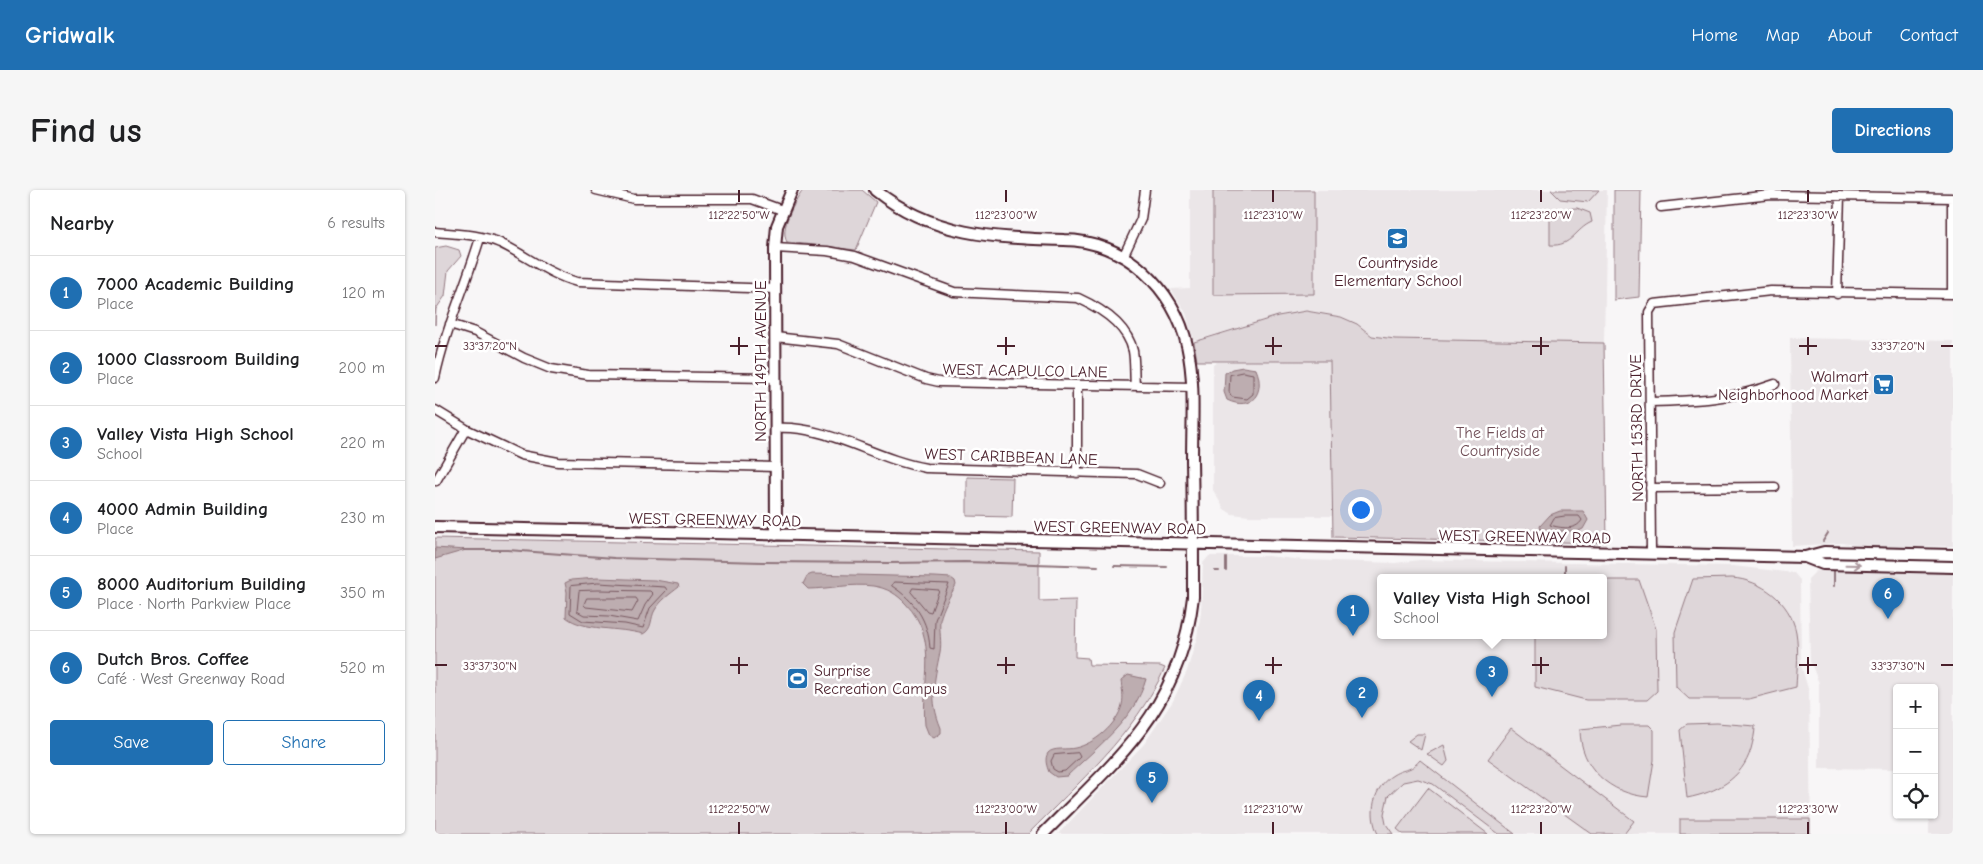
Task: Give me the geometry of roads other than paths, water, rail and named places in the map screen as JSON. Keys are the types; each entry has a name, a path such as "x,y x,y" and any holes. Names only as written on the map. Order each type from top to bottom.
{"main road":[{"name":"NORTH 149TH AVENUE","path":"776,535 775,248 782,210 792,190"},
{"path":"875,190 907,212 958,231 995,237 1076,240 1102,247 1123,256 1157,284 1177,313 1190,352 1192,388 1193,597 1190,623 1179,661 1159,706 1123,752 1043,834"},
{"name":"WEST GREENWAY ROAD","path":"435,527 1805,557 1824,552 1953,555"},
{"name":"WEST GREENWAY ROAD","path":"1805,557 1823,564 1953,567"}],"street":[{"path":"596,190 633,198 733,194 782,210"},
{"path":"1123,256 1141,219 1145,190"},
{"path":"1661,207 1771,192 1841,196 1952,198 1952,294 1837,294 1841,196"},
{"path":"435,232 480,238 500,243 556,276 577,282 775,289"},
{"path":"435,378 450,324 467,281 480,238"},
{"path":"775,248 827,251 855,256 954,292 1078,298 1096,306 1124,332 1133,349 1135,386"},
{"name":"NORTH 153RD DRIVE","path":"1651,553 1649,312 1654,304 1771,291 1837,294"},
{"path":"450,324 475,332 524,358 551,369 579,373 775,378"},
{"name":"WEST ACAPULCO LANE","path":"775,337 838,344 926,379 939,382 1192,388"},
{"path":"1650,402 1700,401 1761,389 1775,384"},
{"path":"1077,385 1077,473"},
{"path":"435,410 466,430 521,455 558,462 776,467"},
{"name":"WEST CARIBBEAN LANE","path":"776,428 801,428 824,433 898,463 926,468 1137,474 1160,483"},
{"path":"436,481 466,430"},
{"path":"1651,488 1775,487"}],"water":[{"path":"1243,367 1256,369 1259,377 1258,392 1250,402 1236,403 1227,400 1224,392 1225,373 1232,369"},
{"path":"1560,511 1583,511 1588,520 1583,529 1578,531 1541,531 1540,526 1550,515"},
{"path":"435,548 466,550 435,559"},
{"path":"812,574 935,577 951,578 955,581 956,585 940,620 941,648 936,672 934,699 941,733 934,738 929,735 925,725 926,647 923,632 906,604 891,592 873,586 857,585 808,589 803,584 807,576"},
{"path":"597,578 655,580 678,584 679,587 657,606 650,626 643,634 582,625 566,617 567,592 565,583 571,580"},
{"path":"1128,675 1146,679 1141,694 1124,720 1102,744 1067,776 1056,777 1049,772 1046,760 1050,751 1082,746 1097,738 1115,720 1122,705 1121,681"}],"waterway":[{"path":"1823,541 1828,533"},
{"path":"463,550 508,550 614,558 762,562 965,562 1098,566"},
{"path":"1226,558 1226,571"},
{"path":"1114,566 1167,567"},
{"path":"1565,566 1565,574"},
{"path":"1834,571 1834,586"}],"place":[{"name":"Countryside Elementary School","path":"1398,238"},
{"name":"Walmart Neighborhood Market","path":"1884,385"},
{"name":"Dutch Bros. Coffee","path":"1888,619"},
{"name":"7000 Academic Building","path":"1353,636"},
{"name":"Surprise Recreation Campus","path":"798,679"},
{"name":"Valley Vista High School","path":"1492,697"},
{"name":"1000 Classroom Building","path":"1362,718"},
{"name":"4000 Admin Building","path":"1259,721"},
{"name":"8000 Auditorium Building","path":"1152,803"}],"park label":[{"name":"The Fields at Countryside","path":"1500,441"}]}
